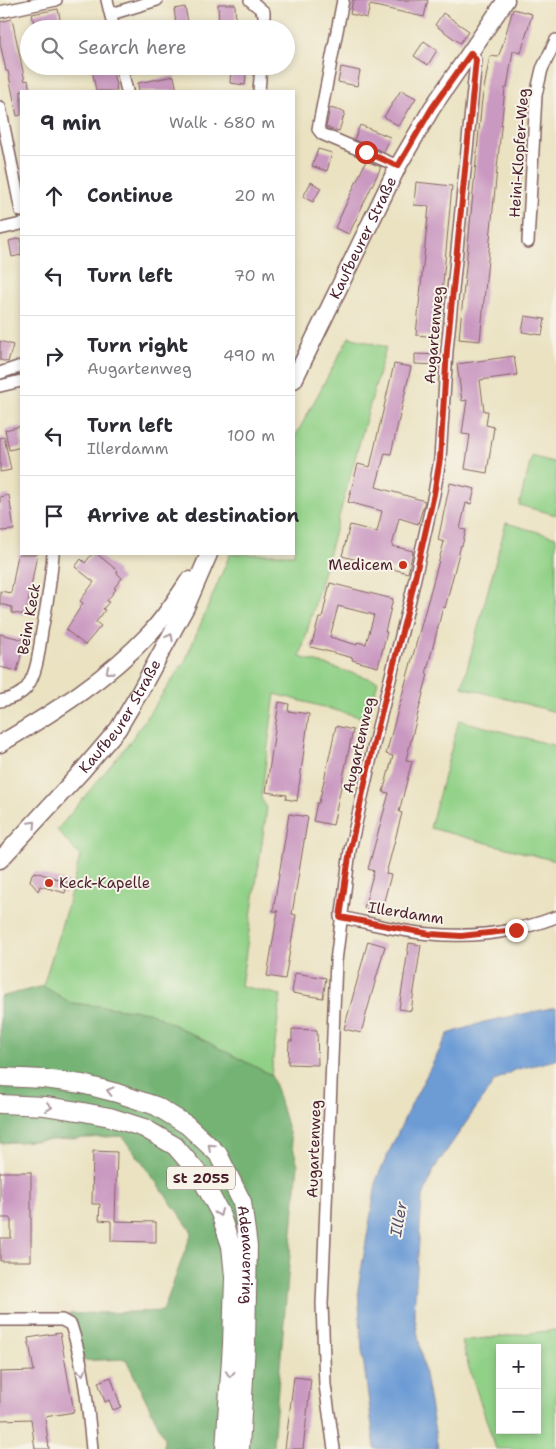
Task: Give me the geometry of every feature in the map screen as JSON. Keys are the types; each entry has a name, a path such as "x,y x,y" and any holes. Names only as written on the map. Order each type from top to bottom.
{"main road":[{"name":"Adenauerring","path":"0,1078 44,1079 82,1084 116,1092 156,1106 187,1124 218,1154 242,1202 248,1246 246,1344 225,1449"},
{"name":"Adenauerring","path":"0,1104 78,1110 110,1117 144,1128 175,1146 199,1174 220,1213 231,1246 234,1277 236,1396 240,1449"}],"street":[{"path":"0,12 56,0"},
{"path":"107,0 112,20"},
{"path":"111,14 157,0"},
{"path":"250,0 264,12 264,20"},
{"path":"343,0 318,129 322,134 398,166"},
{"name":"Kaufbeurer Straße","path":"295,375 299,356 398,166 432,108 506,0"},
{"name":"Heini-Klopfer-Weg","path":"528,242 536,95 542,69 556,40"},
{"name":"Augartenweg","path":"334,1449 325,1384 322,1304 336,961 340,917 350,850 376,734 410,600 440,459 447,350 476,60 471,53"},
{"path":"123,75 127,90"},
{"path":"259,90 260,75"},
{"path":"0,106 20,206"},
{"path":"0,228 20,224"},
{"path":"0,373 20,366"},
{"path":"0,386 20,381"},
{"name":"Beim Keck","path":"0,701 16,696 26,688 32,677 51,584 53,555"},
{"name":"Kaufbeurer Straße","path":"0,744 54,712 91,686 124,659 152,631 207,555"},
{"name":"Kaufbeurer Straße","path":"0,860 118,729 186,607 208,555"},
{"name":"Illerdamm","path":"340,917 430,934 465,935 516,930 556,917"},
{"path":"0,1320 62,1320 71,1325 76,1340 86,1392 92,1449"}],"green space":[{"path":"349,337 386,347 300,657 378,681 368,719 275,694 261,798 267,808 241,986 281,995 271,1075 149,1012 71,1003 43,986 80,856 57,830 129,743 185,661 230,555 295,555 295,437"},
{"path":"532,456 556,463 556,515 519,505"},
{"path":"506,523 556,537 556,712 462,687"},
{"path":"459,720 556,746 556,861 430,828"},
{"path":"43,986 71,1003 149,1012 271,1075 298,1165 274,1449 164,1449 164,1437 126,1359 75,1361 67,1314 163,1311 192,1232 123,1136 0,1143 0,997"},
{"path":"556,1330 556,1449 496,1449 462,1341"}],"water":[{"name":"Iller","path":"556,1007 556,1060 514,1070 494,1082 434,1169 422,1199 414,1312 438,1449 375,1449 362,1350 358,1289 377,1178 407,1113 448,1034 484,1022"}],"building":[{"path":"353,0 428,0 424,17 370,5 367,18 350,14"},
{"path":"218,4 235,4 236,20 219,20"},
{"path":"185,7 188,20 175,20 174,9"},
{"path":"58,9 60,20 33,20 32,14"},
{"path":"513,9 532,14 521,53 513,51 507,88 505,88 480,341 459,339 482,99 490,56 498,57"},
{"path":"443,13 469,31 460,43 435,25"},
{"path":"12,19 20,57 20,75 24,75 25,81 28,80 30,90 20,90 20,115 17,116 0,43 0,22"},
{"path":"424,41 437,50 428,65 414,56"},
{"path":"341,67 360,71 357,86 338,82"},
{"path":"93,75 114,75 117,90 96,90"},
{"path":"230,75 246,75 245,85 230,83"},
{"path":"174,76 177,90 139,90 138,83"},
{"path":"401,90 416,98 399,126 384,117"},
{"path":"330,108 345,112 339,131 326,127"},
{"path":"360,125 390,137 384,152 354,140"},
{"path":"318,149 332,153 327,171 312,166"},
{"path":"366,161 381,167 349,234 335,228"},
{"path":"311,182 321,188 313,202 303,197"},
{"path":"416,182 452,186 438,337 416,335 429,206 414,205"},
{"path":"20,238 20,255 12,257 9,241"},
{"path":"525,316 545,319 542,335 522,332"},
{"path":"0,341 13,345 8,362 0,360"},
{"path":"415,354 439,355 438,365 415,364"},
{"path":"514,356 517,375 480,380 484,411 488,411 486,425 494,427 487,473 465,469 470,435 462,434 467,400 462,401 457,364"},
{"path":"394,364 411,367 391,454 385,453 376,487 425,501 418,524 399,518 392,546 413,551 408,573 342,556 350,525 377,532 382,511 348,502 358,464 370,467"},
{"path":"20,426 20,447 9,450 5,430"},
{"path":"4,437 11,470 0,472 0,438"},
{"path":"450,483 475,489 471,504 466,503 460,529 466,530 445,608 443,607 406,760 412,761 399,812 402,813 386,874 391,875 381,912 364,908 374,871 368,869 389,793 383,792 393,756 386,754 444,542 438,540"},
{"path":"9,495 14,530 0,531 0,497"},
{"path":"18,554 37,555 26,615 12,613 12,607 0,604 0,591 11,593"},
{"path":"91,555 98,555 118,571 117,573 122,578 114,588 116,589 103,609 105,610 96,622 101,626 85,645 66,630 83,603 80,601 94,582 75,567 81,559 85,563"},
{"path":"330,583 393,599 378,667 311,647 319,618 322,618","holes":["338,606 374,615 366,644 357,642 357,645 330,637"]},
{"path":"0,634 25,640 17,671 0,667"},
{"path":"279,702 289,704 288,711 309,714 297,801 286,799 287,795 266,792"},
{"path":"336,726 353,730 333,825 313,821 317,803 319,803"},
{"path":"289,814 308,817 292,914 296,915 285,979 267,976 278,911 273,911"},
{"name":"Keck-Kapelle","path":"35,872 68,882 65,893 40,886 38,891 30,881 32,874"},
{"path":"368,941 385,946 361,1033 344,1029"},
{"path":"409,943 421,945 411,1011 399,1009"},
{"path":"295,973 326,978 323,998 292,993"},
{"path":"292,1029 317,1030 318,1065 288,1064 289,1041 292,1041"},
{"path":"93,1151 117,1152 115,1221 156,1222 156,1242 111,1241 111,1221 99,1220 100,1204 92,1204"},
{"path":"0,1172 31,1172 31,1261 0,1261 0,1238 11,1238 11,1218 0,1218"},
{"path":"60,1333 74,1412 45,1417 49,1449 35,1449 31,1419 0,1420 0,1372 34,1371 28,1338"},
{"path":"111,1377 121,1407 113,1410 109,1400 105,1402 98,1382"},
{"path":"294,1377 311,1379 303,1449 285,1449"}],"place":[{"name":"Medicem","path":"403,565"},
{"name":"Keck-Kapelle","path":"49,883"}],"route":[{"path":"366,152 398,166 432,108 471,53 476,60 447,350 440,459 410,600 376,734 350,850 340,917 430,934 461,936 516,930"}]}
